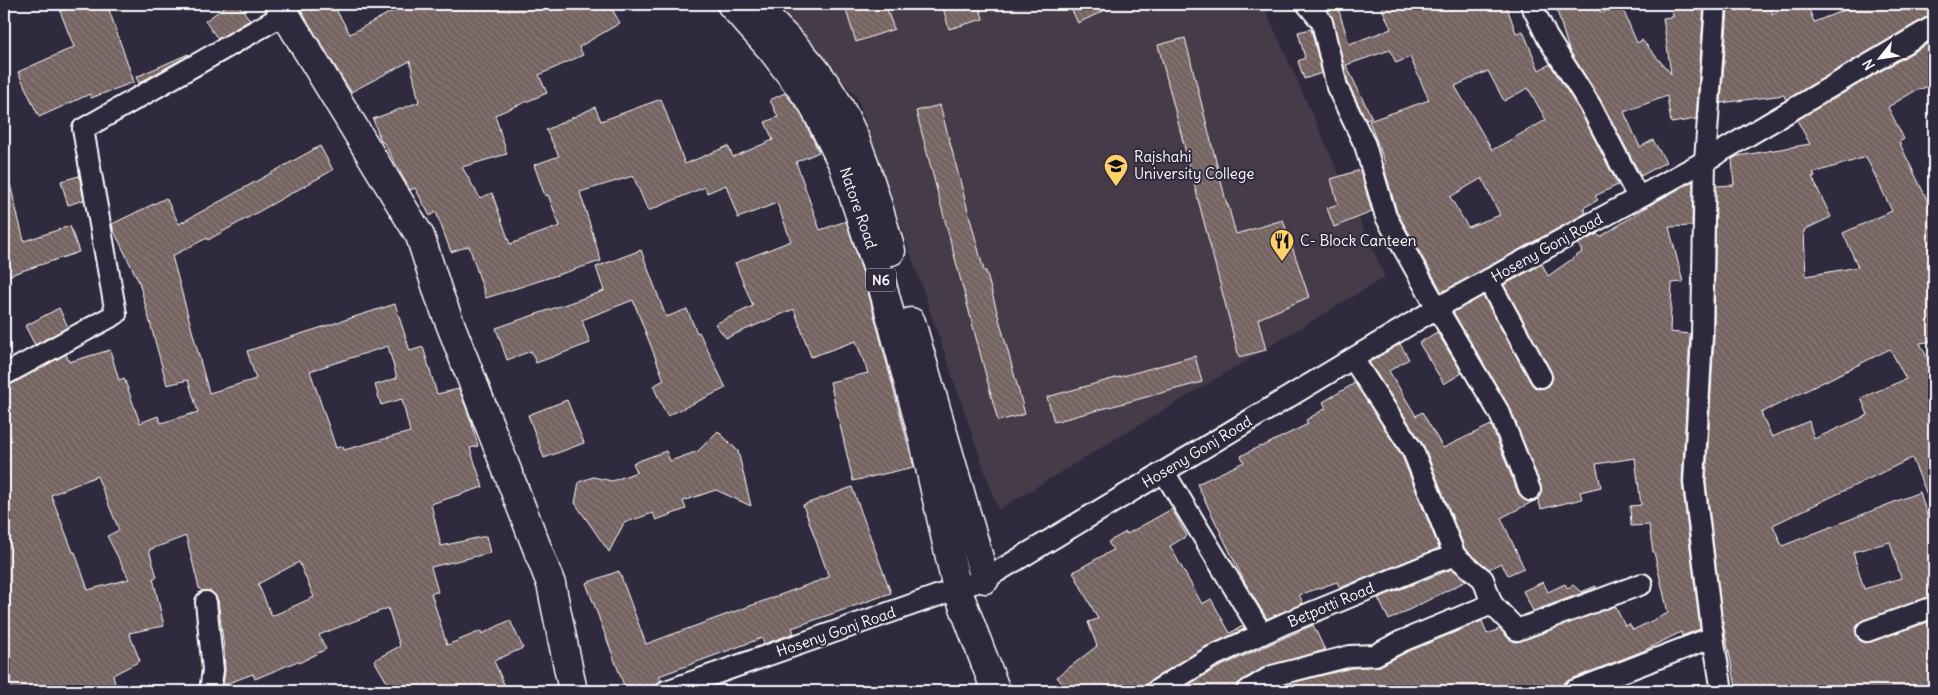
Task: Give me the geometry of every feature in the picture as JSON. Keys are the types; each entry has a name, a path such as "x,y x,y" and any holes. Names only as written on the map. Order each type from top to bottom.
{"main road":[{"name":"Natore Road","path":"731,4 772,50 813,104 843,164 879,272 924,441 957,589"},
{"path":"754,4 799,51 826,84 847,120 864,160 985,579"},
{"path":"282,9 420,236 439,295 551,584 573,691"},
{"name":"N6","path":"957,589 996,691"}],"street":[{"path":"1308,4 1322,22 1338,87 1365,145 1386,217 1500,414 1530,490"},
{"path":"1531,4 1547,37 1590,105 1638,197"},
{"path":"1716,4 1705,160 1702,336 1694,482 1713,637 1722,691"},
{"path":"4,375 116,314 83,128 282,9"},
{"name":"Hoseny Gonj Road","path":"666,691 985,579 1437,308 1705,160 1934,26"},
{"path":"1488,280 1541,377"},
{"path":"1353,359 1413,451 1455,556 1483,579 1492,604 1517,630 1642,584"},
{"path":"1164,472 1262,634"},
{"name":"Betpotti Road","path":"1156,691 1211,657 1402,575 1455,556"},
{"path":"206,602 213,670 210,691"},
{"path":"1246,691 1272,676 1350,656 1375,655 1492,604"},
{"path":"1867,631 1934,607"},
{"path":"1573,691 1713,637"}],"shaded area":[{"name":"Rajshahi University College","path":"768,4 1263,4 1385,277 998,510 857,97"}],"building":[{"path":"79,4 107,4 134,82 91,98 90,94 39,117 18,72 74,47 60,11"},
{"path":"229,4 238,4 250,20 218,39 205,21"},
{"path":"297,4 333,4 350,34 389,13 412,4 447,4 450,9 465,4 609,4 620,23 579,47 583,55 539,75 547,93 495,115 507,154 462,167 480,198 492,193 510,244 560,226 548,195 545,196 534,165 559,156 546,130 595,107 601,121 661,99 685,164 728,146 733,157 773,140 765,122 778,117 770,100 785,93 800,112 819,152 796,162 820,230 846,221 864,277 914,467 853,481 830,382 868,373 856,341 811,357 794,309 726,338 715,324 753,306 735,263 791,241 777,203 738,218 726,185 707,193 705,187 648,211 633,176 580,192 601,261 486,298 469,246 451,252 436,212 430,216 415,188 410,190 384,143 381,141 373,119 419,102 410,61 351,92"},
{"path":"844,4 885,4 894,29 856,42"},
{"path":"942,4 979,4 983,19 949,29"},
{"path":"1069,4 1118,4 1078,23"},
{"path":"1322,4 1337,4 1349,44 1391,29 1380,4 1506,4 1516,33 1523,31 1539,70 1550,64 1580,111 1618,185 1595,196 1598,200 1583,208 1586,213 1442,292 1397,212 1383,164 1385,163 1369,121 1429,100 1410,57 1396,63 1390,50 1346,65 1372,118 1366,120 1348,83 1333,19","holes":["1488,71 1504,101 1528,88 1546,120 1492,150 1455,86","1482,178 1500,215 1468,227 1450,197"]},
{"path":"1555,4 1596,4 1601,13 1621,5 1637,43 1642,40 1671,74 1663,18 1673,17 1672,4 1704,4 1696,119 1671,123 1667,96 1624,112 1640,147 1653,140 1666,162 1641,176 1600,99 1569,50"},
{"path":"1739,4 1772,4 1772,14 1795,4 1807,4 1814,22 1847,9 1844,4 1934,4 1934,14 1786,100 1784,95 1721,103 1728,9 1738,10"},
{"path":"1311,29 1322,73 1304,79 1298,61 1305,58 1298,32"},
{"path":"1185,38 1236,234 1283,220 1309,297 1258,319 1266,350 1239,357 1158,45"},
{"path":"1934,40 1934,84 1913,92 1888,107 1904,139 1899,142 1934,214 1934,341 1920,343 1934,372 1934,512 1912,458 1773,525 1782,546 1920,492 1934,538 1934,595 1863,620 1855,629 1859,640 1864,643 1934,620 1934,691 1737,691 1723,624 1706,482 1714,337 1716,186 1734,185 1732,159 1738,156 1810,144 1797,120","holes":["1866,157 1892,211 1843,233 1858,267 1806,276 1804,230 1831,217 1812,177 1815,177 1813,173","1890,349 1906,379 1861,398 1868,415 1814,439 1809,421 1772,437 1761,413","1890,542 1901,578 1864,589 1853,552"]},
{"path":"189,55 139,83 136,77"},
{"path":"940,105 984,271 986,271 1025,414 998,421 916,111"},
{"path":"320,146 333,170 208,240 207,238 172,256 209,393 256,379 247,351 395,304 410,351 423,347 437,394 459,389 478,446 470,448 483,487 431,504 441,546 486,536 490,553 431,567 438,592 431,593 447,645 481,631 482,634 510,620 523,648 494,661 507,691 392,691 374,660 400,646 388,608 319,635 326,649 299,663 298,661 255,679 253,674 223,685 225,671 224,648 218,600 211,591 202,591 199,588 186,536 149,550 157,577 153,578 164,626 129,633 140,661 113,675 117,691 4,691 4,387 66,354 69,362 110,350 119,380 124,378 140,423 158,416 161,423 198,412 188,380 167,385 139,282 112,224 166,198 179,224","holes":["388,346 397,378 375,385 381,405 402,399 410,432 344,450 343,446 336,448 310,371","97,476 119,530 107,536 129,579 88,590 75,552 73,552 51,495","299,562 314,597 272,616 258,584"]},
{"path":"1360,170 1372,212 1334,227 1327,208 1338,204 1331,179"},
{"path":"79,176 84,200 68,205 61,181"},
{"path":"1693,181 1692,226 1669,227 1683,282 1672,283 1670,332 1690,334 1682,482 1700,629 1682,636 1681,632 1643,651 1569,680 1564,683 1561,689 1556,691 1294,691 1291,683 1352,668 1380,666 1407,652 1482,621 1487,634 1500,629 1508,638 1515,642 1615,606 1625,626 1629,624 1633,630 1668,613 1653,552 1649,525 1631,526 1630,506 1641,505 1635,458 1596,464 1601,487 1580,492 1582,499 1541,509 1538,499 1536,500 1542,492 1541,486 1511,410 1453,312 1483,296 1531,383 1534,387 1540,389 1547,387 1553,378 1551,371 1504,285 1542,264 1548,276 1582,252 1578,244 1597,234 1600,237"},
{"path":"4,184 10,184 24,241 70,226 79,252 4,277"},
{"path":"641,250 666,317 687,309 697,333 699,332 726,388 667,416 653,386 664,380 633,300 582,320 590,343 536,363 531,351 507,360 496,328 604,291 596,267"},
{"path":"59,308 68,327 35,345 25,326"},
{"path":"1437,332 1462,373 1444,384 1419,343"},
{"path":"1400,344 1409,359 1389,371 1416,416 1422,412 1443,448 1491,425 1519,495 1528,502 1534,501 1501,518 1524,568 1508,575 1501,563 1489,569 1465,549 1424,446 1369,362"},
{"path":"1195,356 1202,382 1054,422 1047,397"},
{"path":"1355,383 1402,456 1439,548 1340,588 1337,582 1299,595 1303,603 1267,619 1243,579 1197,484 1244,462 1241,456 1308,424 1306,420 1326,408 1323,402"},
{"path":"567,400 584,443 544,458 528,415"},
{"path":"718,431 738,451 751,506 716,490 683,501 686,509 656,520 653,513 624,523 609,552 575,503 579,482 593,477 612,481 637,472 633,463 666,451 670,461 698,451"},
{"path":"852,487 891,593 792,628 794,633 764,644 762,638 659,676 661,680 654,691 626,691 586,583 619,571 646,644 829,577 803,505"},
{"path":"1172,509 1187,536 1170,546 1202,604 1211,599 1230,633 1243,626 1245,629 1205,647 1150,681 1144,691 1068,691 1057,677 1097,646 1088,622 1098,619 1073,572 1113,550 1108,542 1126,532 1127,534"},
{"path":"1452,569 1466,581 1389,620 1378,598"},
{"path":"1543,582 1548,592 1565,584 1568,589 1573,585 1581,592 1596,586 1596,588 1533,611 1523,591"},
{"path":"1313,625 1325,650 1266,666 1241,681 1236,689 1231,691 1178,691 1217,668"}],"place":[{"name":"Rajshahi University College","path":"1116,187"},
{"name":"C- Block Canteen","path":"1282,262"}]}
